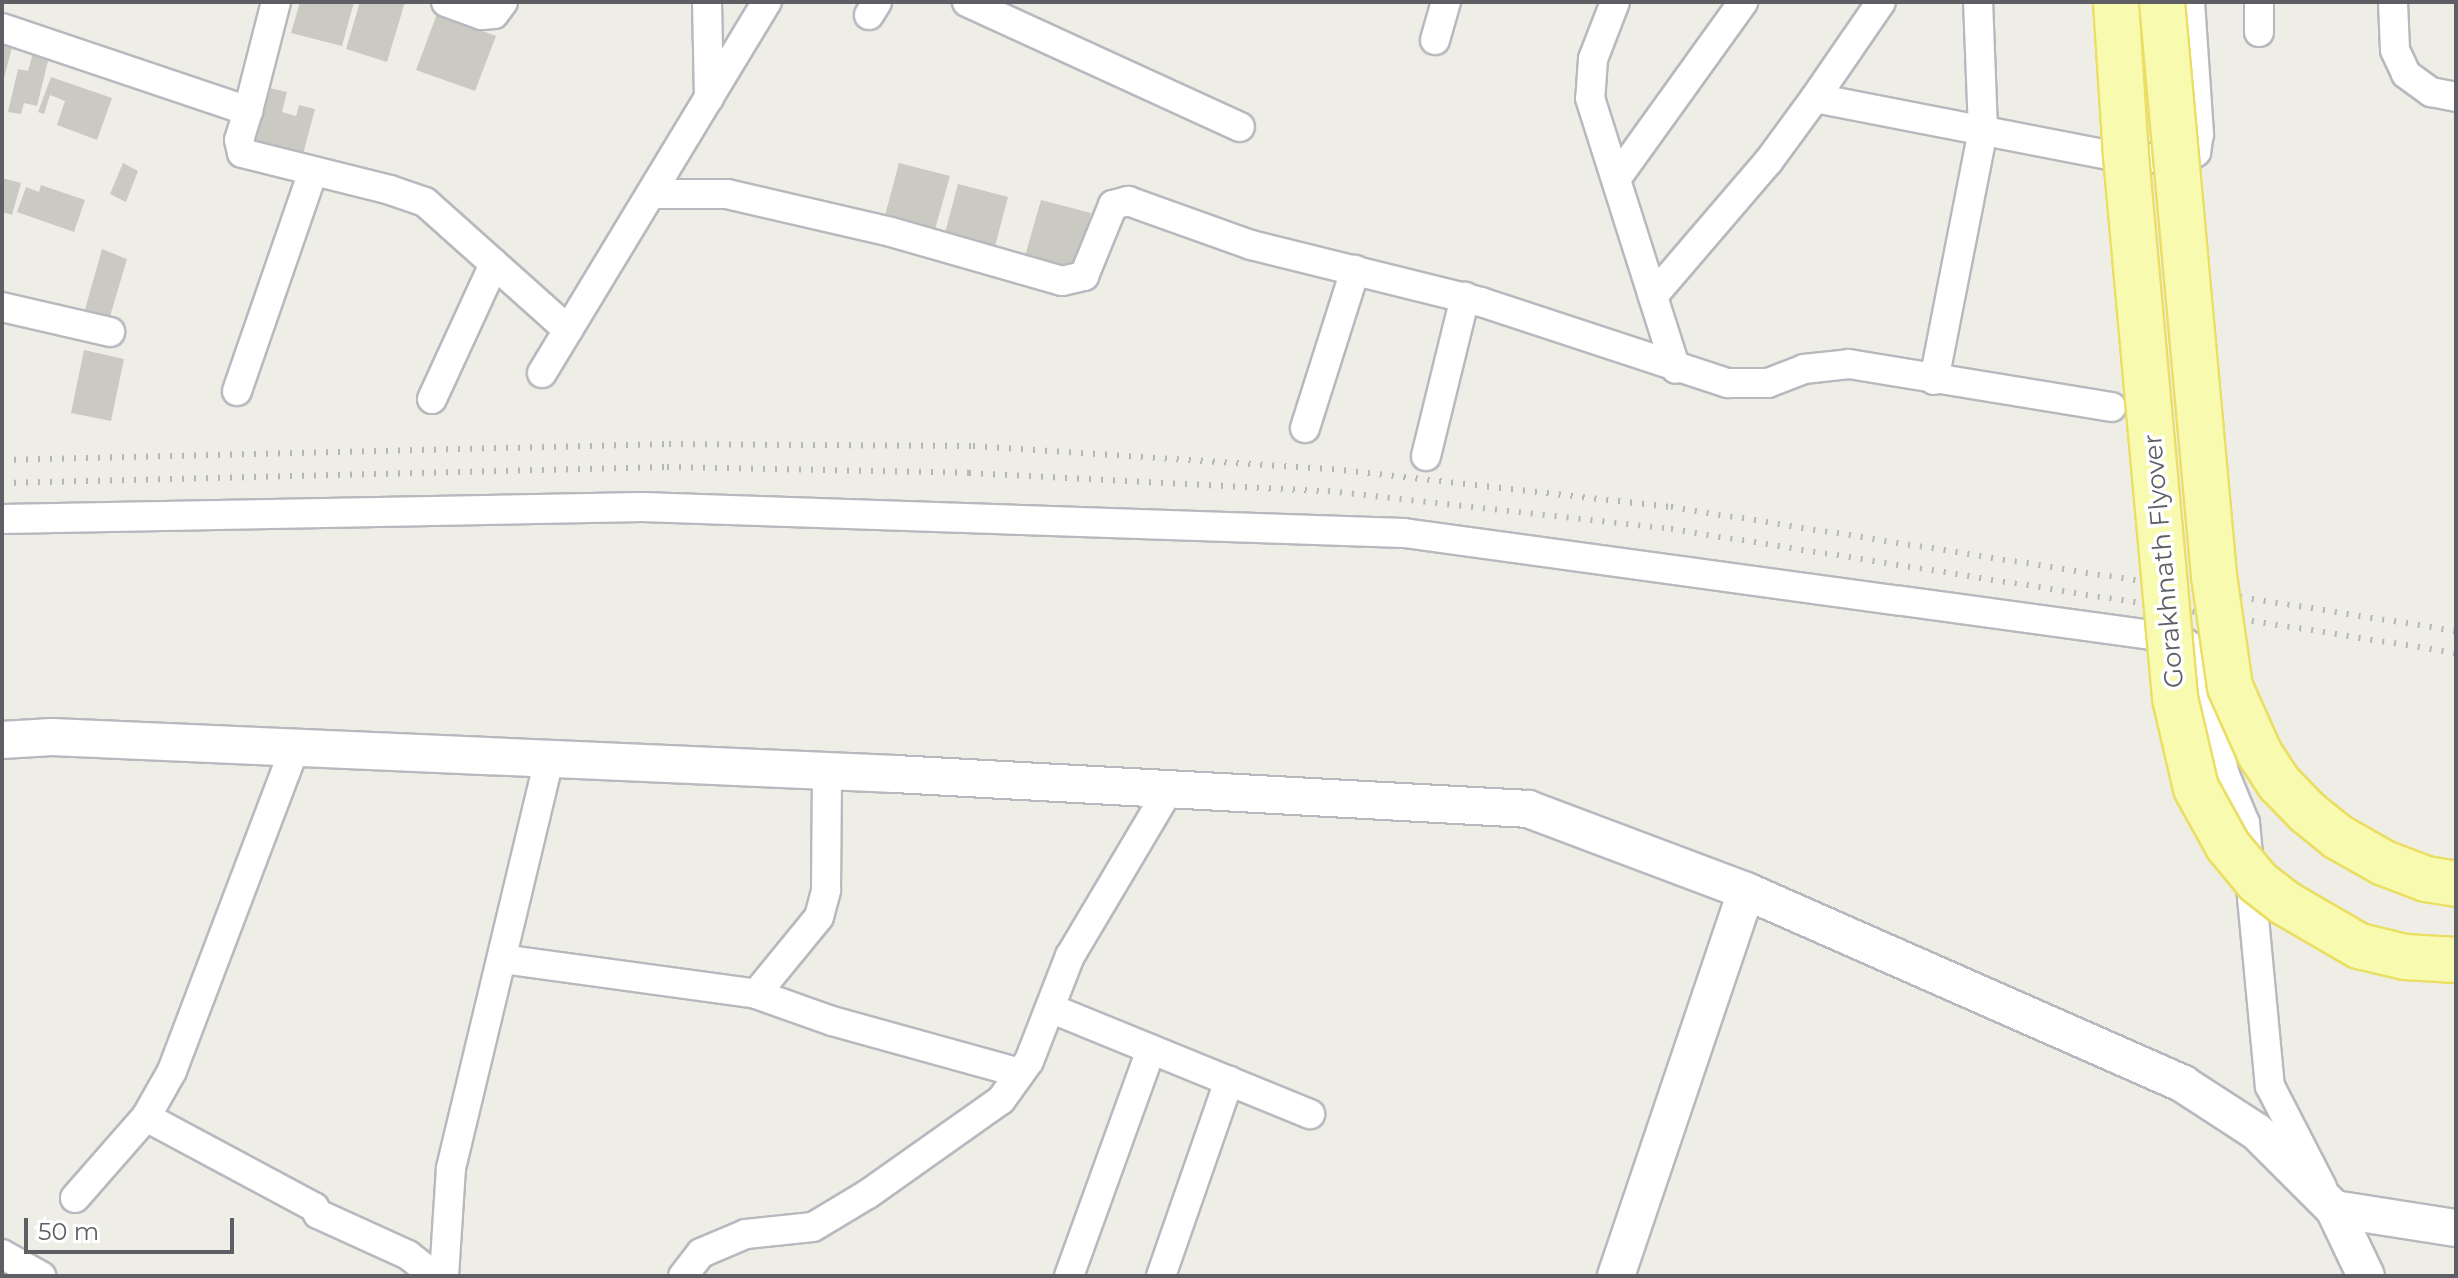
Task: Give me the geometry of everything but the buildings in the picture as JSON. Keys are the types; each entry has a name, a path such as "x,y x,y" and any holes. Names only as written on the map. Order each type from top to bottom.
{"main road":[{"name":"Gorakhnath Flyover","path":"2116,2 2126,156 2175,698 2196,788 2228,846 2258,882 2285,903 2359,946 2405,957 2456,960"},
{"name":"Gorakhnath Flyover","path":"2162,2 2214,576 2230,687 2260,754 2279,783 2307,812 2338,837 2384,863 2426,879 2456,884"}],"street":[{"path":"276,2 239,140 242,153 390,190 425,202 568,330"},
{"path":"446,2 482,15 494,14 503,2"},
{"path":"707,2 709,98"},
{"path":"542,373 767,2"},
{"path":"967,2 1240,127"},
{"path":"1435,40 1446,2"},
{"path":"1615,2 1593,59 1590,98 1676,369"},
{"path":"1616,179 1743,2"},
{"path":"1653,296 1768,162 1881,2"},
{"path":"1934,380 1983,130 1978,2"},
{"path":"1815,98 2113,156 2185,160 2196,152 2199,134 2190,2"},
{"path":"2259,2 2259,32"},
{"path":"2393,2 2395,50 2406,74 2431,92 2456,97"},
{"path":"2,28 248,111"},
{"path":"237,391 313,172"},
{"path":"651,194 727,194 891,232 1062,281 1084,276 1113,205 1128,201 1251,245 1465,297 1676,369 1748,386 1828,364 1849,364 2111,407"},
{"path":"432,399 494,264"},
{"path":"1305,428 1355,270"},
{"path":"1426,456 1465,297"},
{"path":"2,307 110,332"},
{"path":"2,519 642,507 1404,533 2180,639 2191,647 2225,775 2245,823 2270,1086 2366,1276"},
{"path":"2,740 52,737 549,759 1528,809 1746,891 2183,1084 2257,1132 2334,1209 2456,1228"},
{"path":"75,1198 146,1117 172,1071 295,748"},
{"path":"444,1276 451,1168 549,759"},
{"path":"756,994 819,917 826,890 827,772"},
{"path":"683,1276 701,1253 746,1234 813,1227 868,1194 1001,1100 1029,1061 1070,956 1169,789"},
{"path":"1616,1276 1746,891"},
{"path":"502,959 756,994 832,1021 1020,1073"},
{"path":"1050,1008 1310,1114"},
{"path":"1069,1276 1151,1049"},
{"path":"1161,1276 1229,1081"},
{"path":"146,1117 314,1207 318,1214 408,1255 435,1276"},
{"path":"2,1254 36,1275"}],"railway":[{"path":"2,460 669,444 973,446 1332,469 1671,507 2456,631"},
{"path":"2,483 667,467 969,473 1328,491 1671,529 2456,653"}]}
